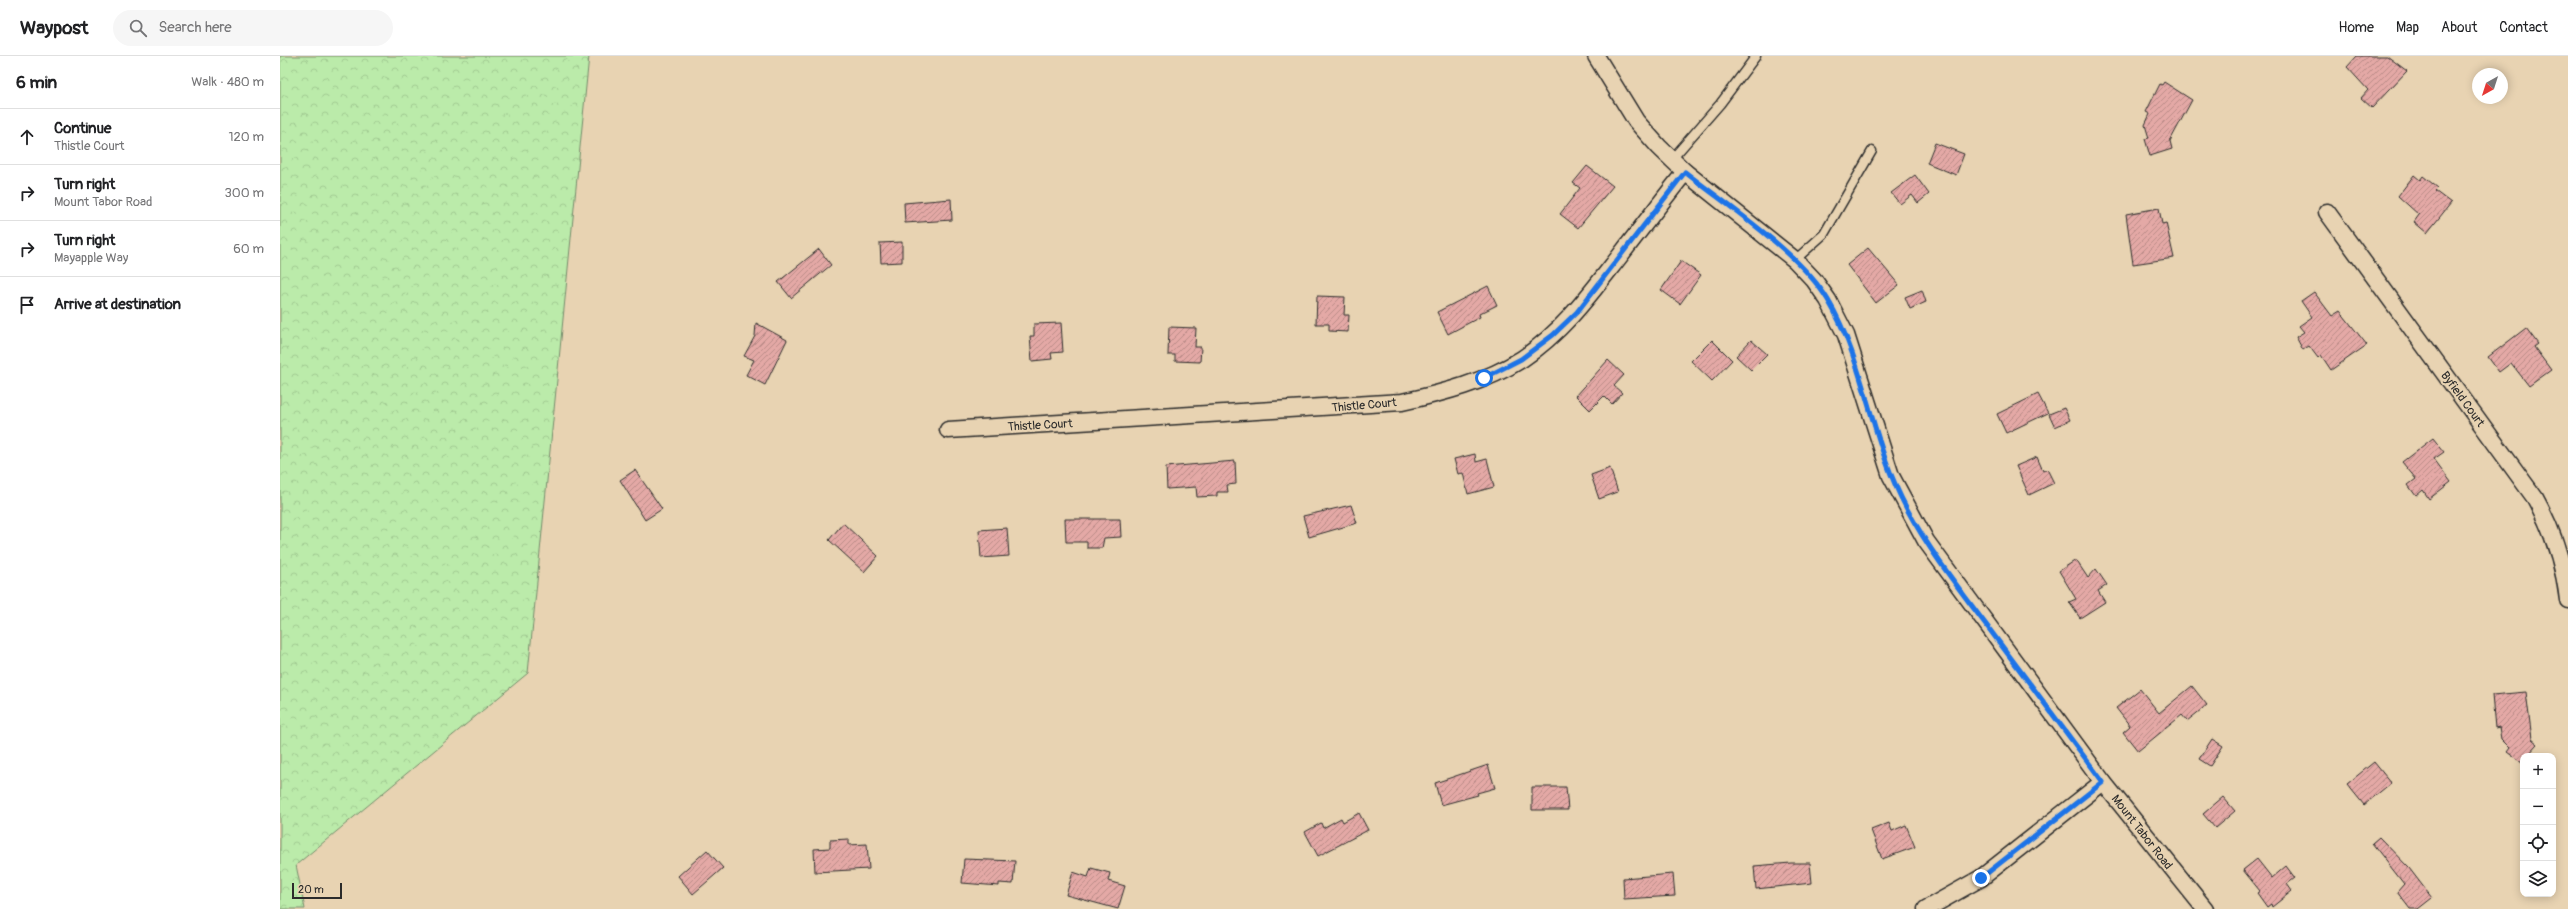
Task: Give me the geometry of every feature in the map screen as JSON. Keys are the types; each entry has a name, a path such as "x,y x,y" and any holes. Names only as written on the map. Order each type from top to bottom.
{"street":[{"name":"Mount Tabor Road","path":"1596,56 1636,121 1672,159 1685,172 1795,260 1814,280 1828,300 1846,335 1874,428 1891,476 1906,508 1952,578 2103,782 2205,909"},
{"name":"Thistle Court","path":"948,430 1402,402 1439,393 1484,378 1521,359 1553,335 1577,312 1685,172"},
{"name":"Byfield Court","path":"2327,212 2535,498 2550,526 2559,552 2568,600"},
{"path":"1926,909 1981,878 2103,782"}],"lane":[{"path":"1672,159 1720,104 1756,56"},
{"path":"1795,260 1824,234 1872,151"}],"green space":[{"path":"280,56 589,56 528,673 296,865 305,909 280,909"}],"building":[{"path":"2357,56 2387,56 2407,71 2372,108 2361,98 2368,90 2347,67"},
{"path":"2164,82 2192,100 2170,141 2172,149 2150,156 2145,139 2149,138 2145,125 2150,114 2146,112 2160,84 2162,85"},
{"path":"1935,143 1964,154 1956,175 1927,163"},
{"path":"1587,166 1613,186 1578,228 1560,214 1580,188 1573,183"},
{"path":"1915,175 1929,194 1918,203 1912,195 1900,204 1891,193"},
{"path":"2414,175 2420,180 2423,176 2438,188 2435,191 2451,203 2427,233 2414,222 2419,215 2398,196"},
{"path":"951,199 952,220 905,223 904,203"},
{"path":"2159,208 2162,224 2166,223 2174,258 2133,264 2126,214"},
{"path":"902,242 902,262 881,263 880,243"},
{"path":"1868,248 1899,285 1876,303 1847,265"},
{"path":"819,249 831,265 791,298 778,282"},
{"path":"1681,261 1701,275 1680,304 1661,290"},
{"path":"1488,286 1497,305 1479,314 1480,317 1448,334 1437,312"},
{"path":"1922,290 1926,302 1910,309 1905,297"},
{"path":"2314,292 2332,316 2340,311 2367,345 2331,370 2321,355 2318,358 2309,346 2303,350 2296,337 2304,332 2299,326 2312,317 2301,301"},
{"path":"1317,296 1345,297 1344,315 1349,315 1348,332 1329,331 1329,324 1316,324"},
{"path":"756,323 787,340 765,385 746,375 754,360 744,356 755,336"},
{"path":"1061,323 1063,352 1051,353 1052,359 1032,361 1030,336 1034,336 1034,324"},
{"path":"1169,327 1196,328 1195,347 1201,347 1200,362 1175,361 1175,355 1168,355"},
{"path":"2526,328 2538,344 2534,347 2551,370 2529,386 2511,363 2499,372 2488,357"},
{"path":"1712,340 1732,360 1712,381 1691,361"},
{"path":"1751,340 1767,354 1751,370 1736,356"},
{"path":"1608,360 1624,375 1614,386 1622,393 1612,404 1604,396 1590,410 1576,396"},
{"path":"2038,394 2048,413 2006,433 1997,414"},
{"path":"2064,408 2070,420 2055,427 2049,414"},
{"path":"2433,438 2444,452 2434,459 2451,482 2429,499 2423,490 2416,496 2408,485 2416,479 2402,462"},
{"path":"1475,454 1476,462 1487,459 1494,487 1468,494 1463,473 1458,474 1454,459"},
{"path":"2037,457 2043,471 2047,469 2054,483 2029,495 2016,466"},
{"path":"1235,461 1236,484 1227,485 1228,492 1217,492 1217,496 1197,497 1196,487 1167,489 1166,467"},
{"path":"1610,468 1618,492 1599,499 1591,475"},
{"path":"635,470 662,509 645,520 620,480"},
{"path":"1351,505 1357,523 1309,537 1303,516"},
{"path":"1065,519 1120,519 1121,537 1104,538 1102,548 1087,548 1087,542 1066,542"},
{"path":"843,523 878,556 864,572 829,540"},
{"path":"1007,528 1009,556 981,558 979,530"},
{"path":"2076,560 2088,578 2096,569 2107,585 2098,591 2105,602 2080,618 2069,602 2076,599 2059,571"},
{"path":"2192,686 2207,705 2187,721 2182,715 2138,751 2123,732 2130,726 2116,708 2140,689 2159,713"},
{"path":"2526,692 2532,739 2538,744 2530,753 2520,753 2520,762 2507,752 2510,748 2501,739 2499,727 2495,728 2492,695"},
{"path":"2212,739 2223,746 2210,766 2199,759"},
{"path":"2374,762 2391,783 2364,805 2347,784"},
{"path":"1488,765 1495,788 1477,793 1478,795 1441,805 1435,783"},
{"path":"1532,787 1566,787 1568,810 1532,810"},
{"path":"2223,797 2235,811 2215,828 2203,814"},
{"path":"1359,813 1368,830 1318,856 1305,832 1321,823 1323,828 1341,818 1343,822"},
{"path":"1889,823 1892,831 1906,825 1915,847 1882,859 1871,830"},
{"path":"2379,837 2409,868 2432,898 2418,909 2410,909 2397,892 2404,884 2372,843"},
{"path":"849,839 849,845 867,844 869,869 815,872 814,849 830,848 830,840"},
{"path":"707,850 723,868 693,894 678,876"},
{"path":"964,859 1015,861 1013,884 999,883 999,886 962,883"},
{"path":"2257,859 2272,878 2286,866 2295,878 2287,884 2292,891 2272,907 2271,904 2267,907 2257,893 2260,891 2243,870"},
{"path":"1810,863 1812,883 1756,889 1754,866"},
{"path":"1091,868 1110,873 1108,881 1125,886 1118,909 1066,895 1073,872 1088,877"},
{"path":"1673,874 1675,896 1624,899 1623,878"}],"route":[{"path":"1484,378 1521,359 1553,335 1577,312 1685,172 1795,260 1814,280 1828,300 1846,335 1874,428 1891,476 1906,508 1926,541 1952,578 2103,782 1981,878"}]}
